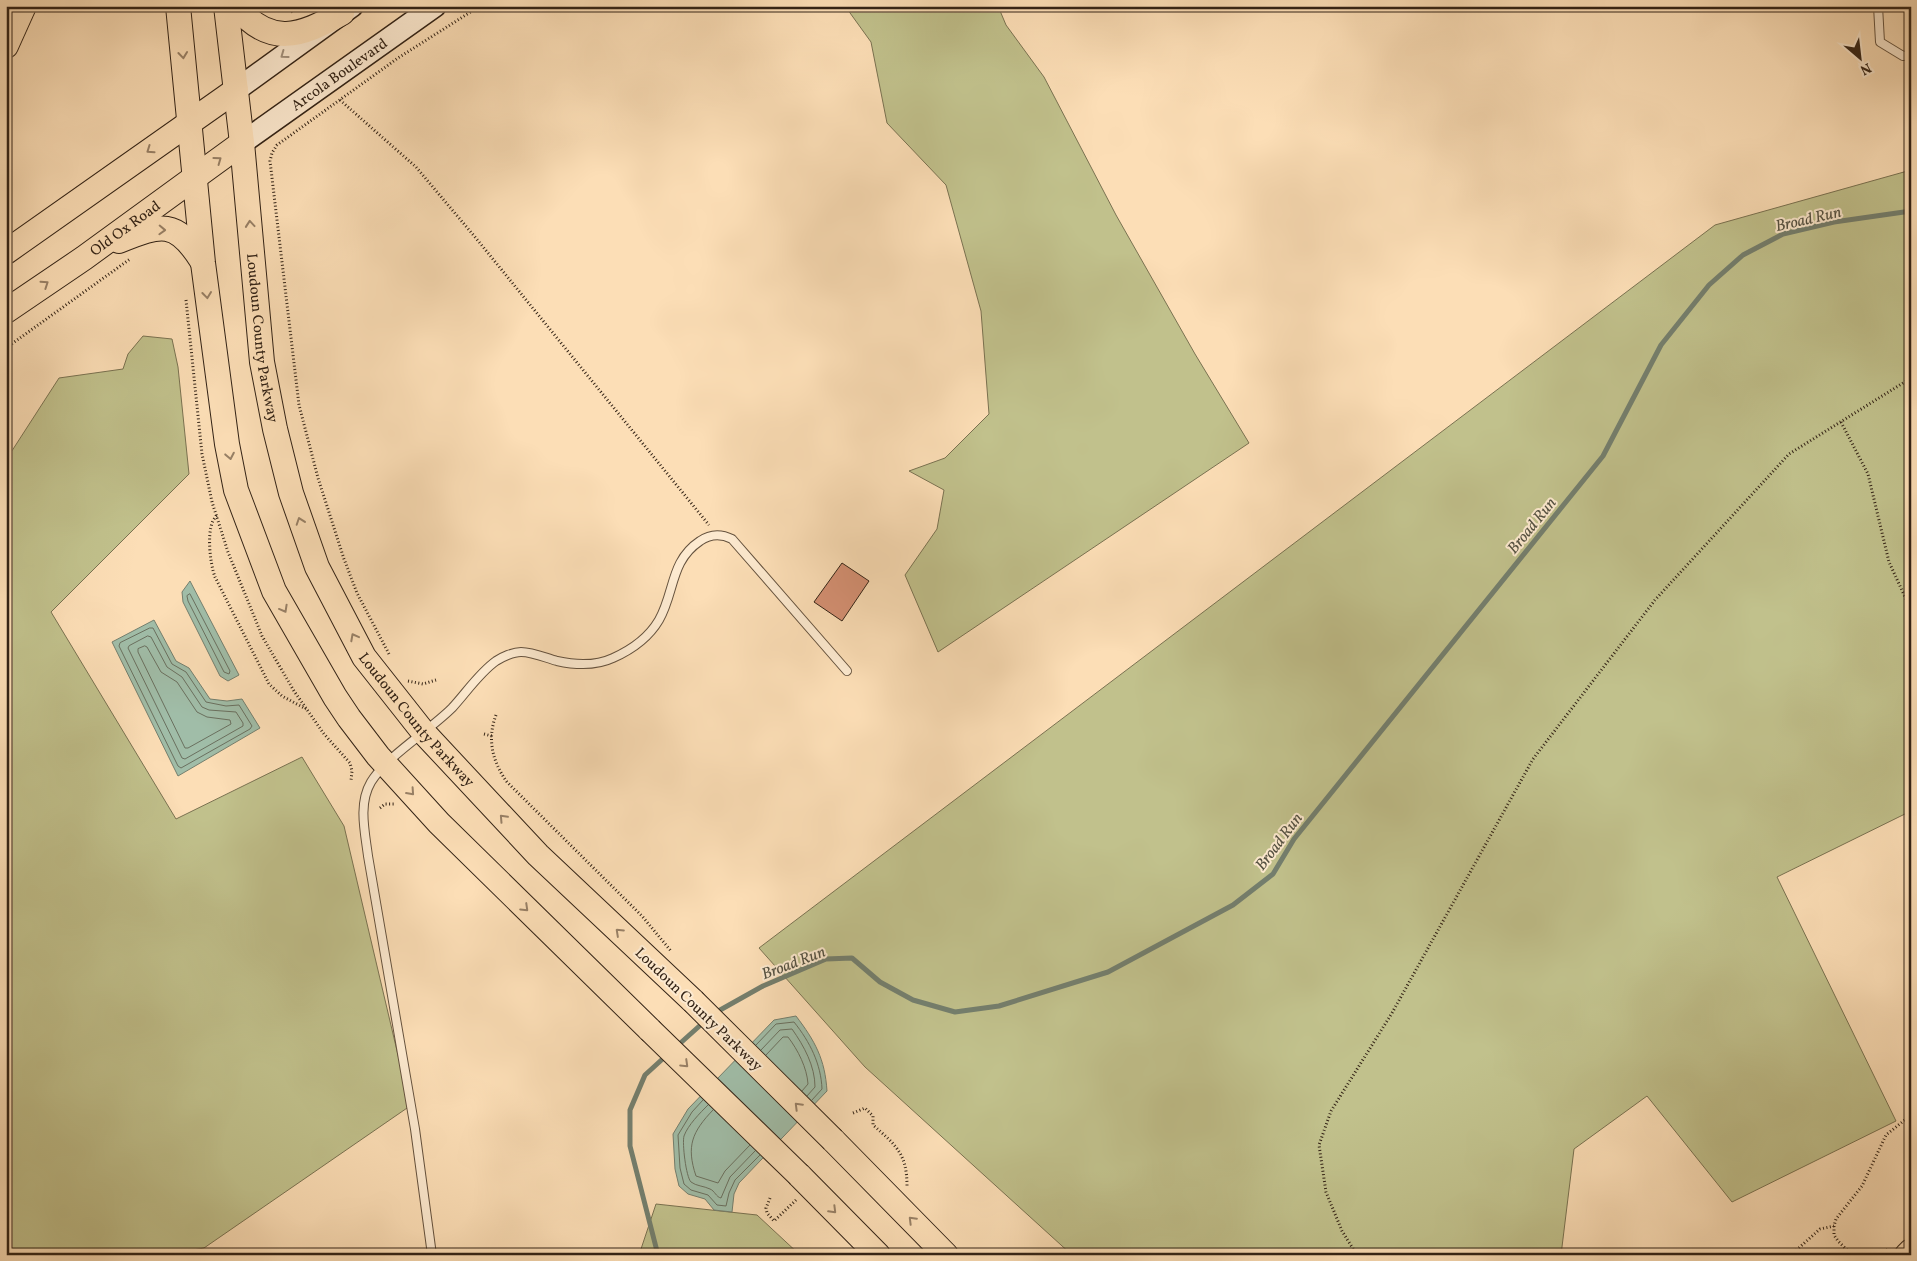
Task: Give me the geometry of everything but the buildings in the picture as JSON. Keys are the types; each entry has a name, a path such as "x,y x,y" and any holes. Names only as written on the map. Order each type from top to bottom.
{"main road":[{"path":"6,46 24,6"},
{"path":"178,6 203,263 227,444 236,490 274,591 315,664 349,718 386,764 439,823 799,1175 878,1255"},
{"name":"Loudoun County Parkway","path":"226,6 242,143 262,362 274,429 291,493 317,567 364,657 424,733 538,855 693,1001 946,1255"},
{"path":"236,6 242,14 264,30 286,35 316,28 347,10"},
{"name":"Arcola Boulevard","path":"242,143 435,6"},
{"path":"6,252 347,10"},
{"name":"Old Ox Road","path":"6,311 84,258 242,143"},
{"path":"84,258 116,242 147,230 161,229 182,234 203,263"},
{"path":"1907,1255 1911,1251"}],"lane":[{"path":"1878,6 1880,42 1903,56 1911,55"},
{"path":"432,1255 415,1129 387,975 364,818 365,798 371,782 386,764 453,707 489,668 503,657 520,652 558,661 584,664 610,659 630,648 658,622 664,610 679,564 686,553 705,538 716,535 732,538 847,671"}],"path":[{"path":"288,13 302,6"},
{"path":"390,656 362,605 344,559 318,478 299,405 270,170 272,153 277,145 398,58 480,6"},
{"path":"340,100 416,167 475,236 716,535"},
{"path":"6,348 134,256"},
{"path":"1357,1255 1342,1231 1326,1192 1319,1145 1331,1111 1392,1013 1533,759 1655,600 1789,454 1911,378"},
{"path":"1841,422 1868,474 1889,562 1911,610"},
{"path":"217,516 211,521 210,528 211,560 215,577 269,684 282,696 308,709"},
{"path":"404,679 423,684 436,680"},
{"path":"423,684 423,690"},
{"path":"496,714 492,736 493,755 507,782 642,916 673,953"},
{"path":"484,734 492,736"},
{"path":"854,1113 866,1108 873,1116 873,1125 898,1148 905,1162 906,1192"},
{"path":"1852,1255 1838,1241 1834,1234 1836,1219 1862,1186 1886,1135 1911,1115"},
{"path":"770,1198 766,1208 767,1214 774,1221 798,1199"},
{"path":"1790,1255 1820,1229 1834,1226"}],"green space":[{"path":"845,6 998,6 1006,25 1044,77 1116,215 1195,354 1249,443 938,652 905,575 937,529 944,490 909,471 945,458 989,414 981,311 946,185 887,123 871,42"},
{"path":"1911,170 1911,811 1777,877 1896,1121 1732,1202 1647,1096 1574,1149 1561,1255 1072,1255 865,1067 759,948 1715,225"},
{"path":"143,336 172,339 178,367 189,474 51,612 176,819 302,757 344,826 410,1106 204,1248 164,1255 6,1255 6,460 59,378 123,369 128,354"},
{"path":"656,1204 757,1215 800,1255 639,1255"}],"water":[{"path":"190,581 239,675 228,681 220,676 183,602 182,592"},
{"path":"154,620 176,661 189,668 210,699 227,701 242,699 260,728 178,776 112,642"},
{"path":"796,1016 818,1051 824,1069 827,1091 739,1183 734,1194 732,1212 714,1210 705,1199 688,1194 679,1186 675,1169 673,1134 688,1109 774,1020"}],"waterway":[{"name":"Broad Run","path":"713,1014 763,986 826,959 852,958 880,982 913,1000 955,1012 999,1006 1108,972 1233,905 1273,874 1294,839 1603,456 1661,345 1709,285 1743,255 1783,234 1834,222 1911,211"},
{"name":"Broad Run","path":"676,1047 705,1021"},
{"name":"Broad Run","path":"658,1255 630,1146 630,1110 645,1075 668,1054"}]}
